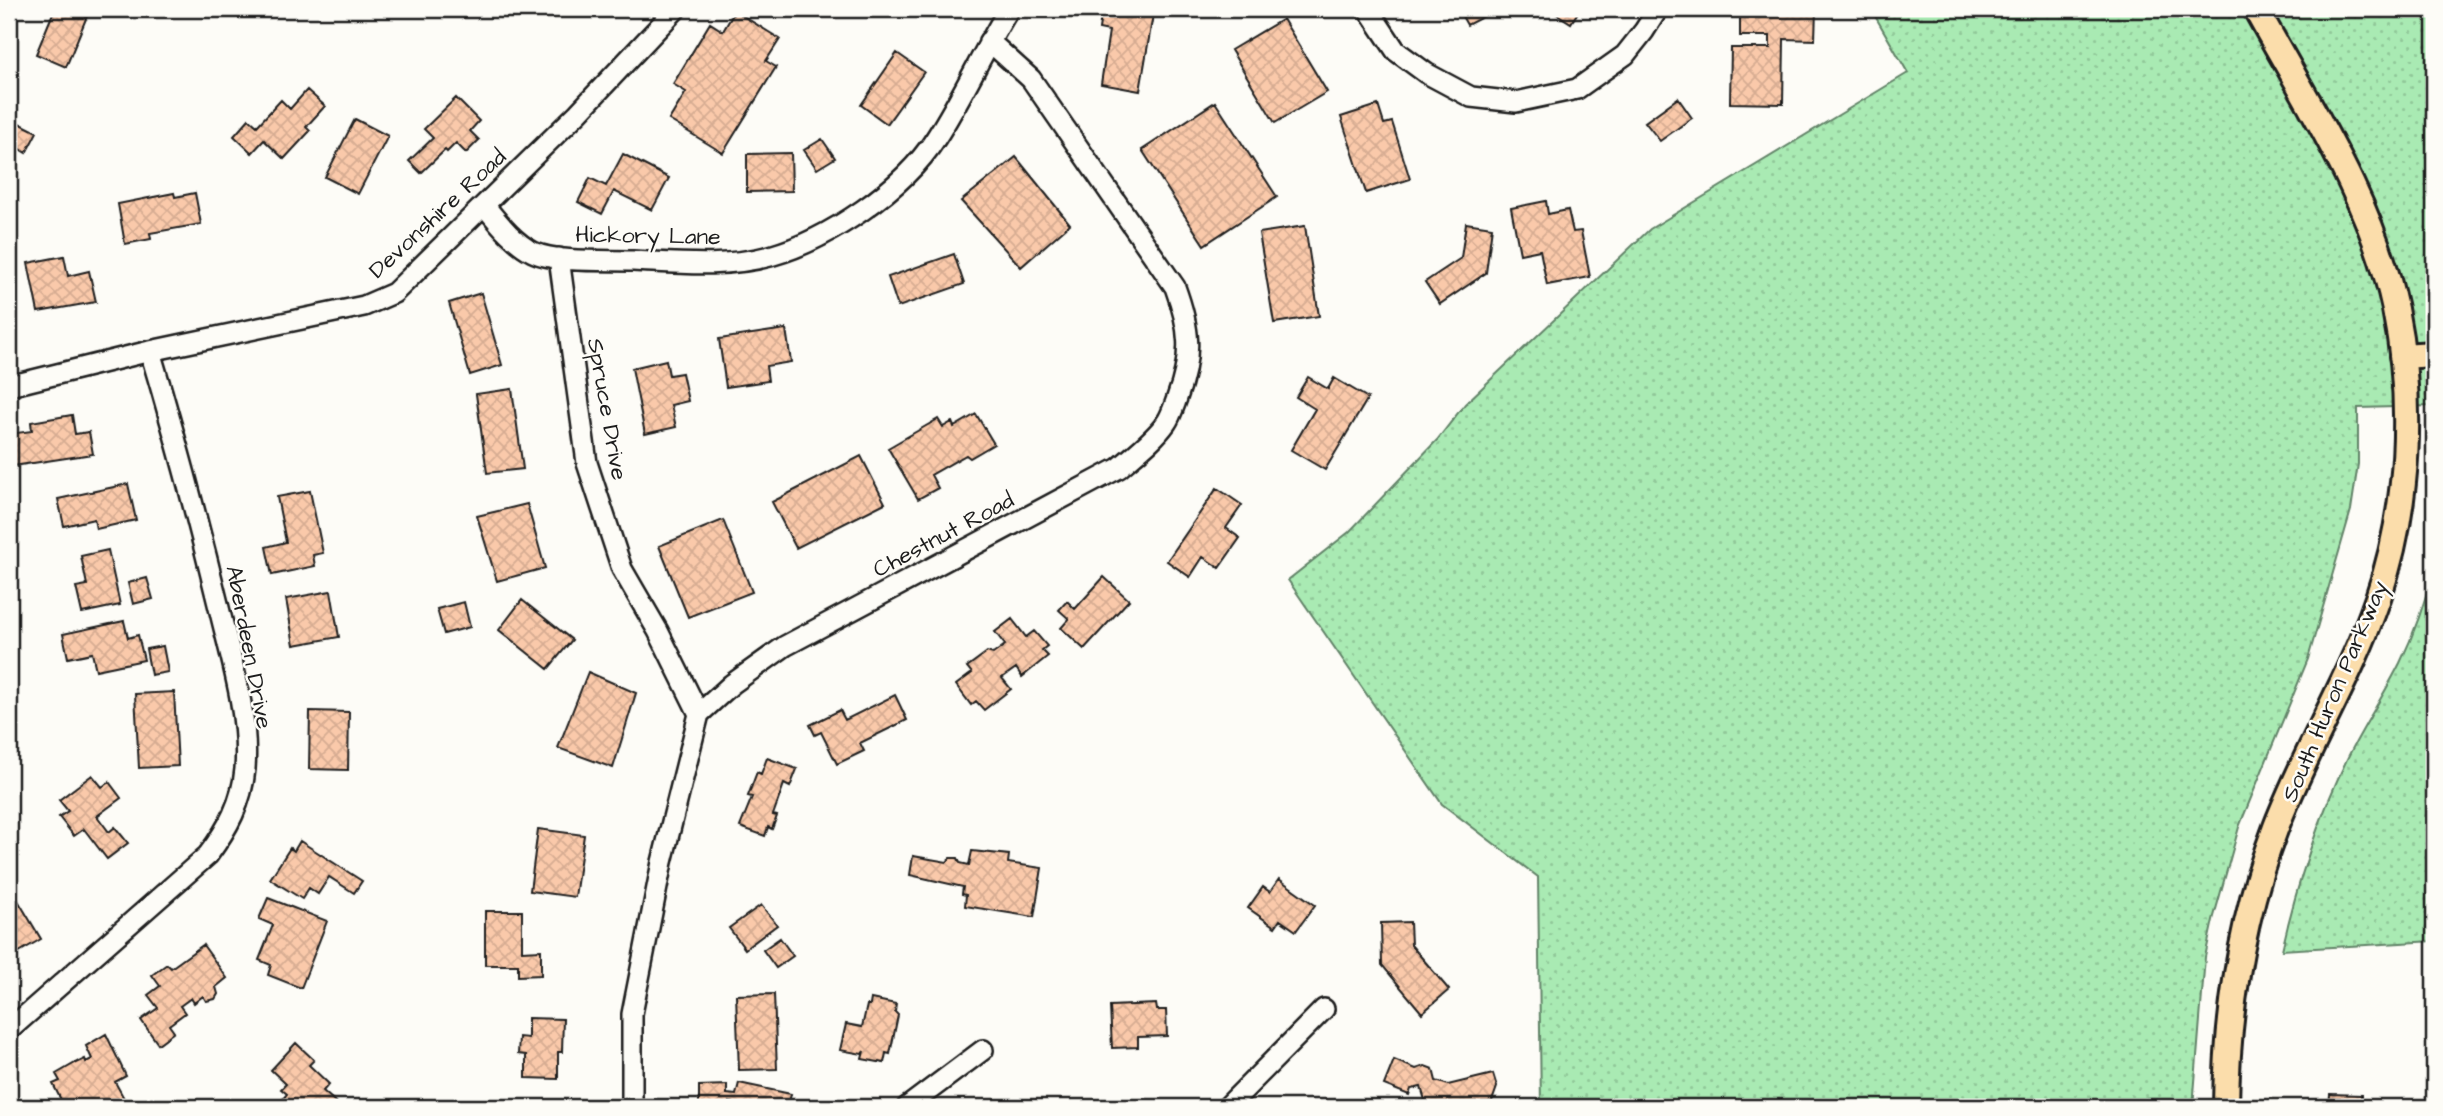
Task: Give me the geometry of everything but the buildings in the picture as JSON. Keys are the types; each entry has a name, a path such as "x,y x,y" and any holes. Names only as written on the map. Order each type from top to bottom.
{"main road":[{"name":"South Huron Parkway","path":"2225,1107 2229,1037 2251,907 2262,869 2295,782 2379,596 2394,538 2406,436 2402,356 2391,295 2364,209 2315,112 2256,9"},
{"path":"2402,356 2434,354"}],"street":[{"name":"Devonshire Road","path":"9,386 150,351 364,306 394,293 578,113 676,9"},
{"name":"Hickory Lane","path":"484,205 505,231 534,253 559,258 712,264 770,256 816,237 871,205 909,173 935,139 1009,9"},
{"path":"1368,9 1396,51 1426,73 1471,97 1516,103 1577,89 1625,55 1658,9"},
{"name":"Chestnut Road","path":"699,714 732,684 785,646 1119,468 1144,447 1167,422 1181,386 1188,343 1186,318 1175,287 1031,79 989,41"},
{"name":"Spruce Drive","path":"559,258 587,463 622,569 658,632 699,714"},
{"name":"Aberdeen Drive","path":"9,1030 208,855 228,829 240,800 245,768 244,729 235,675 196,512 150,351"},
{"path":"632,1107 632,1014 662,862 699,714"},
{"path":"1227,1107 1324,1009"},
{"path":"907,1107 983,1050"}],"green space":[{"path":"1871,9 2434,9 2434,406 2358,408 2358,464 2351,510 2308,659 2239,827 2213,920 2205,957 2193,1107 1541,1107 1538,877 1442,804 1288,580 1349,532 1437,440 1465,404 1650,229 1908,73"},
{"path":"2434,567 2434,941 2282,950 2294,900 2327,804 2348,757 2405,651 2420,615"}]}
